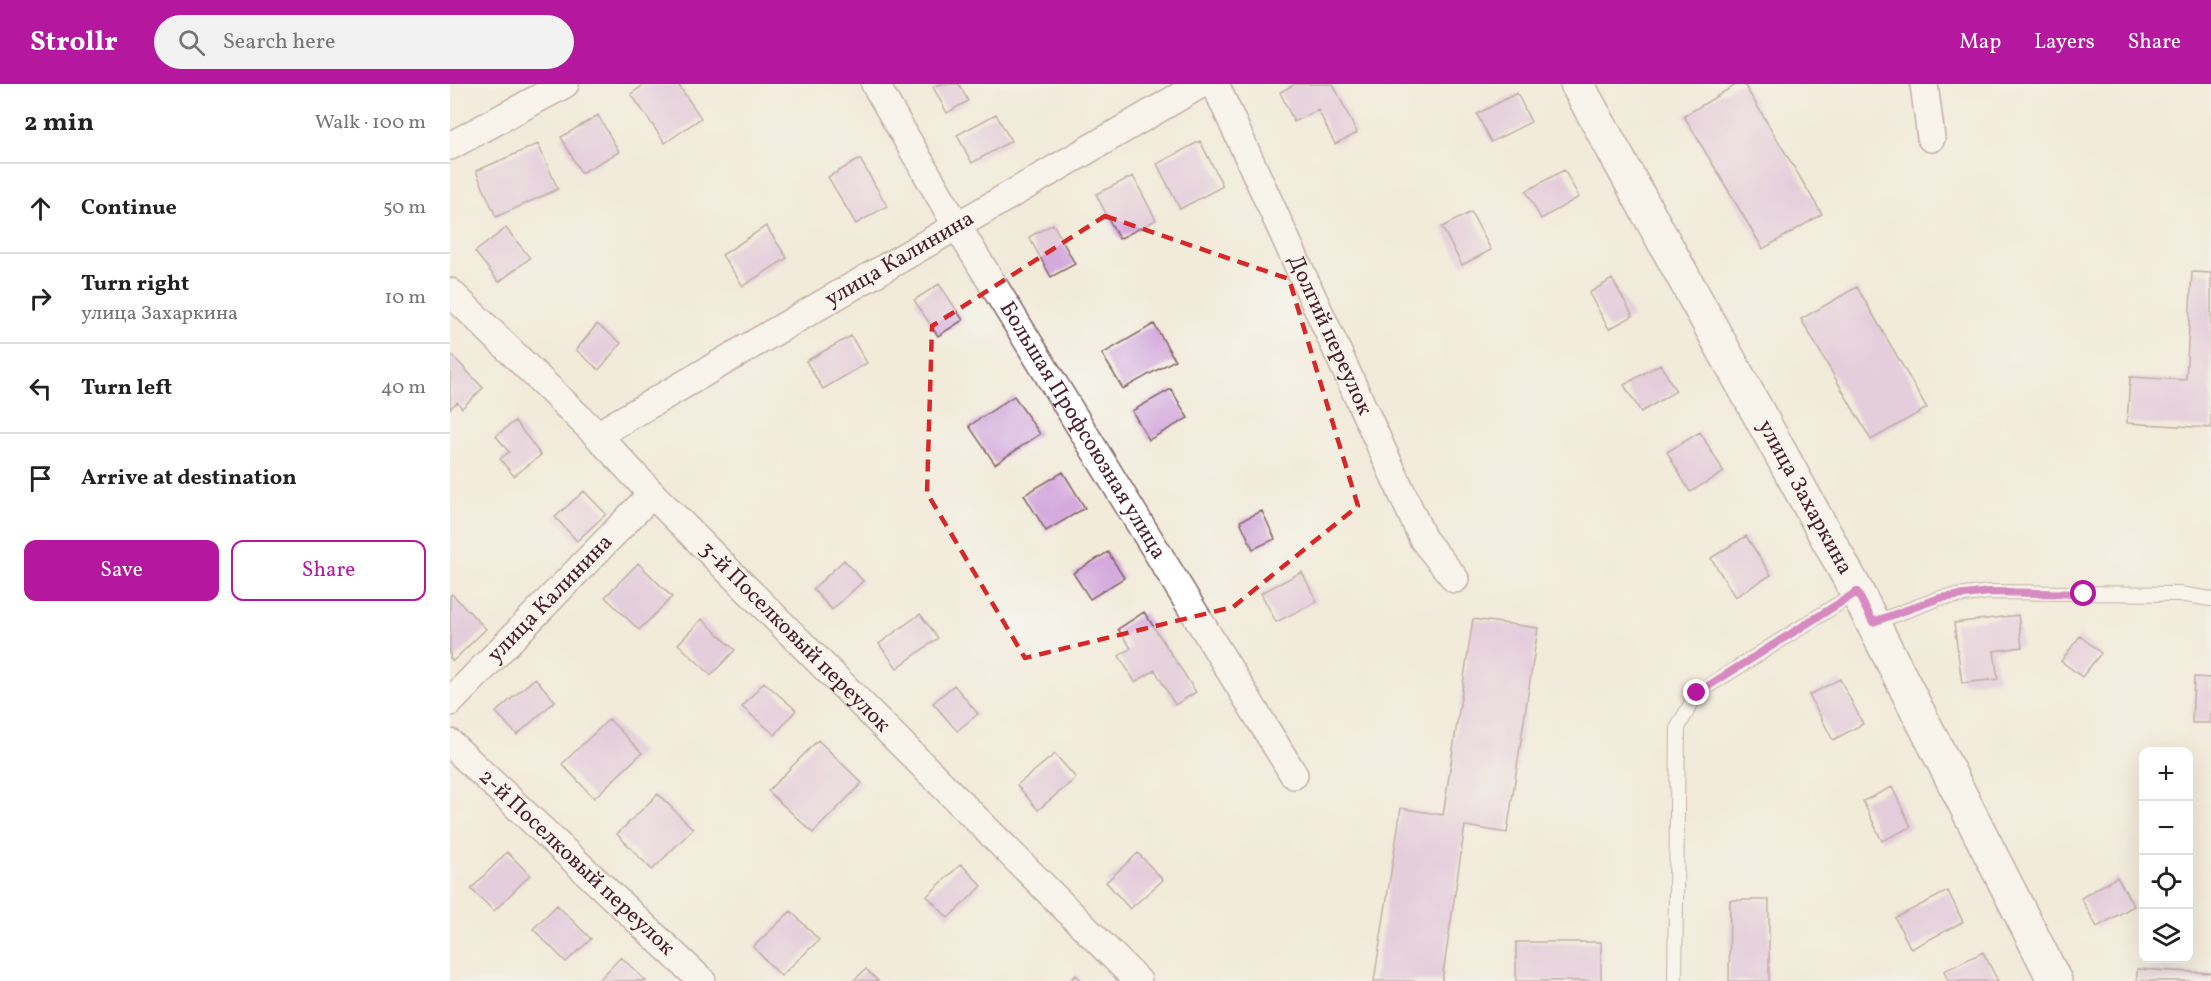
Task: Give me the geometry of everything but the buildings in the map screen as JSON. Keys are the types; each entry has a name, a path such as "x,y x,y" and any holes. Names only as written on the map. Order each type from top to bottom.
{"street":[{"path":"450,146 565,84"},
{"name":"Большая Профсоюзная улица","path":"874,84 957,226 1294,776"},
{"name":"улица Калинина","path":"597,435 1201,84"},
{"name":"Долгий переулок","path":"1215,84 1423,539 1455,579"},
{"name":"улица Захаркина","path":"1577,84 1873,622 2055,981"},
{"path":"1924,84 1931,138"},
{"name":"3-й Поселковый переулок","path":"450,292 597,435 652,494 1138,981"},
{"name":"улица Калинина","path":"450,702 652,494"},
{"name":"2-й Поселковый переулок","path":"450,743 702,981"}],"lane":[{"path":"1675,981 1678,727 1697,693 1857,592"},
{"path":"1873,622 1940,598 1989,592 2179,594 2211,599"}],"highlighted area":[{"path":"1105,216 1289,279 1358,506 1233,607 1025,658 927,493 932,326"}],"route":[{"path":"1697,693 1857,592 1873,622 1940,598 1989,592 2084,594"}]}
